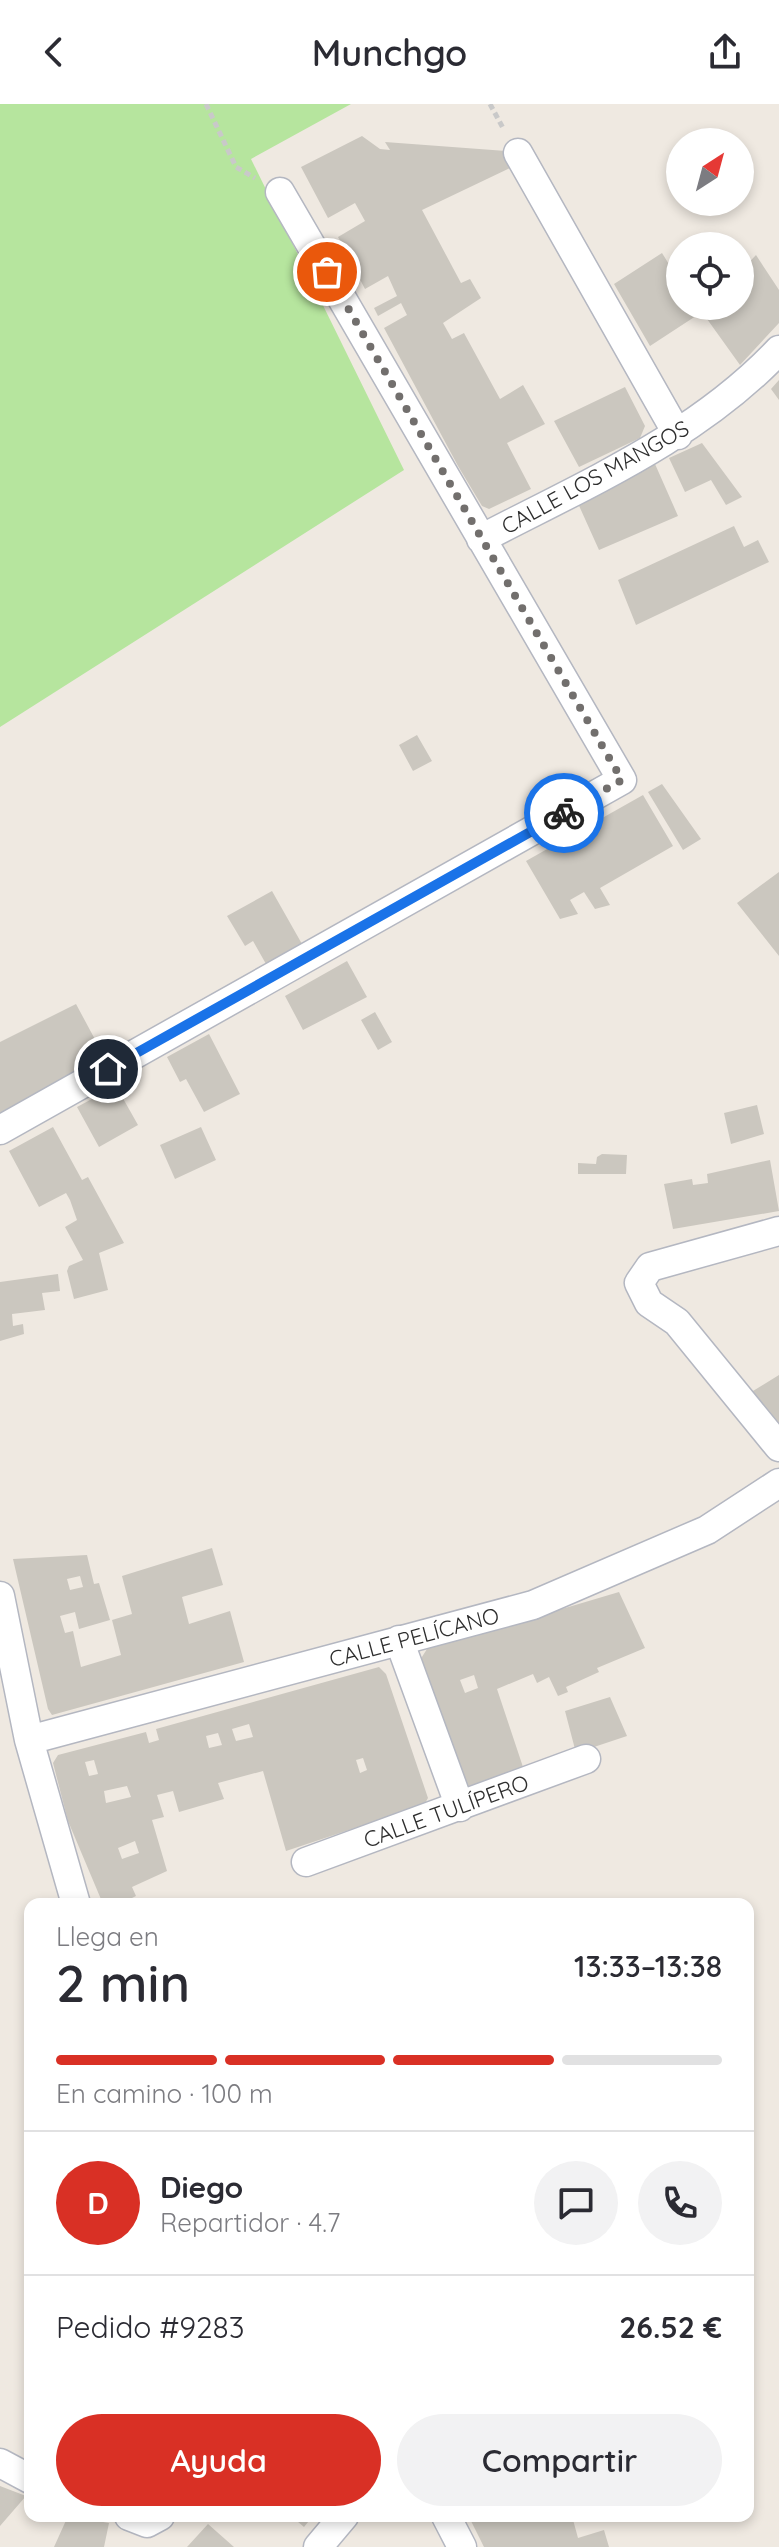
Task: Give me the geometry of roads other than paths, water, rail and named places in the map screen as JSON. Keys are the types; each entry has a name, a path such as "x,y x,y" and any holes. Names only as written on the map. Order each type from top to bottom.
{"street":[{"path":"518,153 678,435"},
{"path":"0,1130 622,780 280,192"},
{"name":"CALLE LOS MANGOS","path":"481,539 678,435 745,387 779,350"},
{"path":"779,1231 650,1267 639,1283 649,1303 677,1322 779,1447"},
{"name":"CALLE PELÍCANO","path":"29,1740 533,1605 707,1530 779,1483"},
{"path":"0,1596 29,1740 74,1898"},
{"path":"399,1640 460,1807"},
{"name":"CALLE TULÍPERO","path":"306,1862 586,1759"},
{"path":"0,2463 24,2476"},
{"path":"318,2547 339,2522"},
{"path":"449,2522 462,2547"}]}
